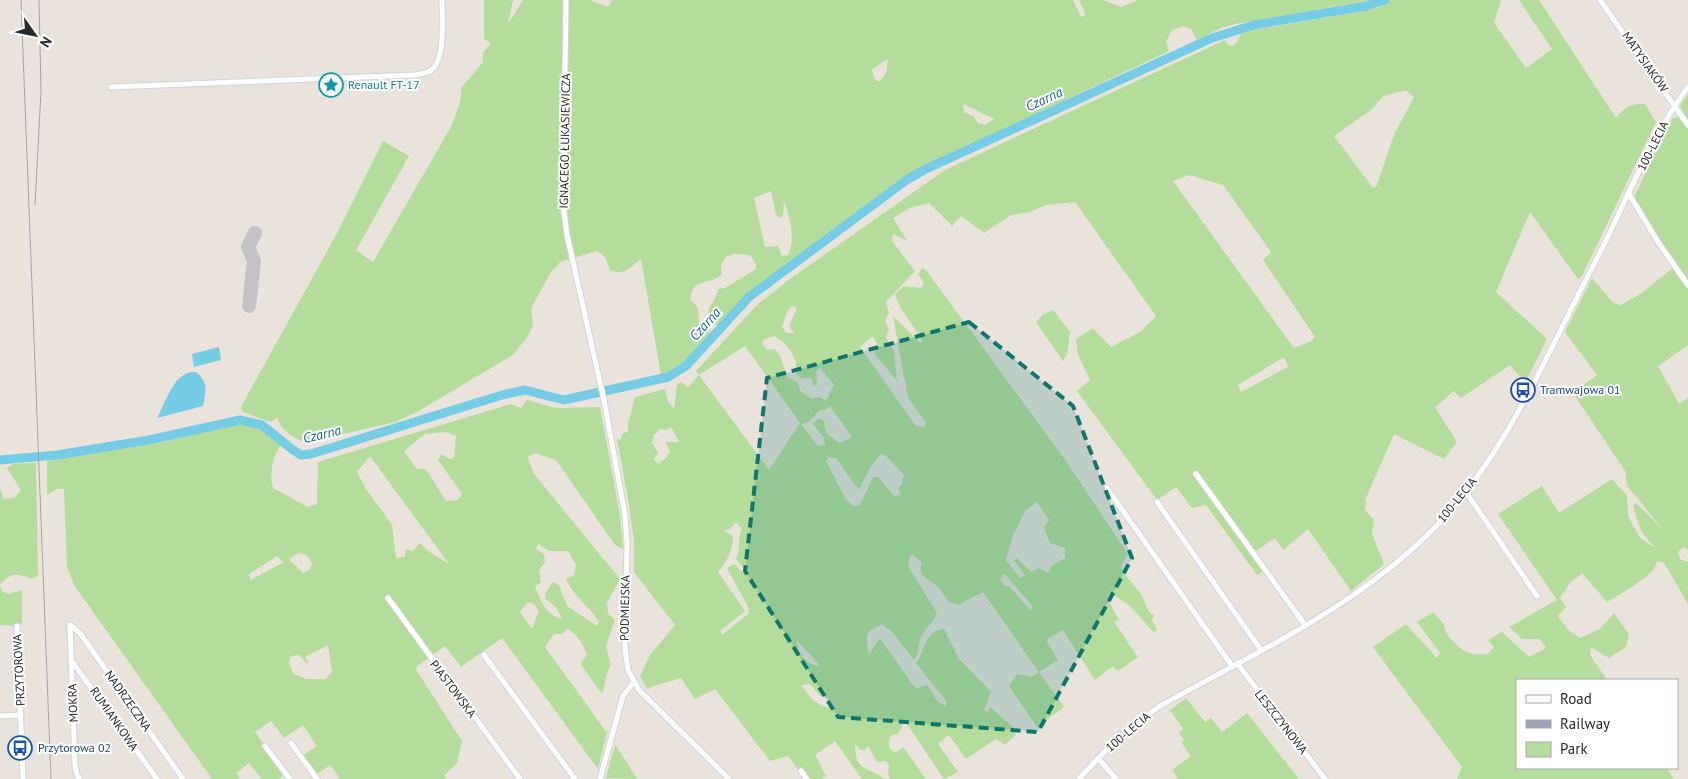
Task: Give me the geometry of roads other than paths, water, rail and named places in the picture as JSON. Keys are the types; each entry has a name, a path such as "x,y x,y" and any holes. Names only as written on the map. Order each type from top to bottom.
{"street":[{"path":"111,87 415,75 430,71 437,64 440,54 442,0"},
{"name":"IGNACEGO ŁUKASIEWICZA","path":"566,0 563,204 567,235 604,398"},
{"name":"MATYSIAKÓW","path":"1600,0 1688,125"},
{"name":"100-LECIA","path":"1079,779 1126,730 1160,706 1341,603 1392,564 1436,526 1466,492 1503,436 1528,392 1675,105 1688,88"},
{"path":"1629,194 1658,242 1688,285"},
{"name":"PODMIEJSKA","path":"604,398 625,515 627,542 625,649 628,670 633,683 729,779"},
{"path":"1196,474 1305,625"},
{"name":"LESZCZYNOWA","path":"1107,488 1235,665 1326,779"},
{"path":"1466,492 1537,596"},
{"path":"1157,502 1261,650"},
{"name":"PIASTOWSKA","path":"388,598 520,779"},
{"name":"MOKRA","path":"70,625 76,766 77,775 80,779"},
{"name":"NADRZECZNA","path":"70,625 80,633 183,779"},
{"name":"PRZYTOROWA","path":"17,626 23,779"},
{"path":"484,655 575,779"},
{"name":"RUMIANKOWA","path":"71,660 157,779"},
{"path":"600,779 623,696 633,683"},
{"name":"PRZYTOROWA","path":"0,716 21,715"},
{"path":"291,743 317,779"},
{"path":"265,746 290,779"},
{"path":"1098,758 1116,779"},
{"path":"801,771 806,779"}],"water":[{"path":"219,347 221,360 194,367 192,354"},
{"path":"196,372 203,380 206,388 203,406 157,418 176,381 188,373"}],"waterway":[{"name":"Czarna","path":"0,460 57,455 149,440 240,420 262,425 301,455 311,454 502,395 525,390 564,400 668,377 686,366 749,297 908,179 926,169 1212,38 1254,25 1366,6 1385,0"}],"railway":[{"path":"21,0 51,779"},
{"path":"35,205 41,91 39,0"}],"place":[{"name":"Renault FT-17","path":"331,85"},
{"name":"Tramwajowa 01","path":"1523,390"},
{"name":"Przytorowa 02","path":"20,748"}]}
